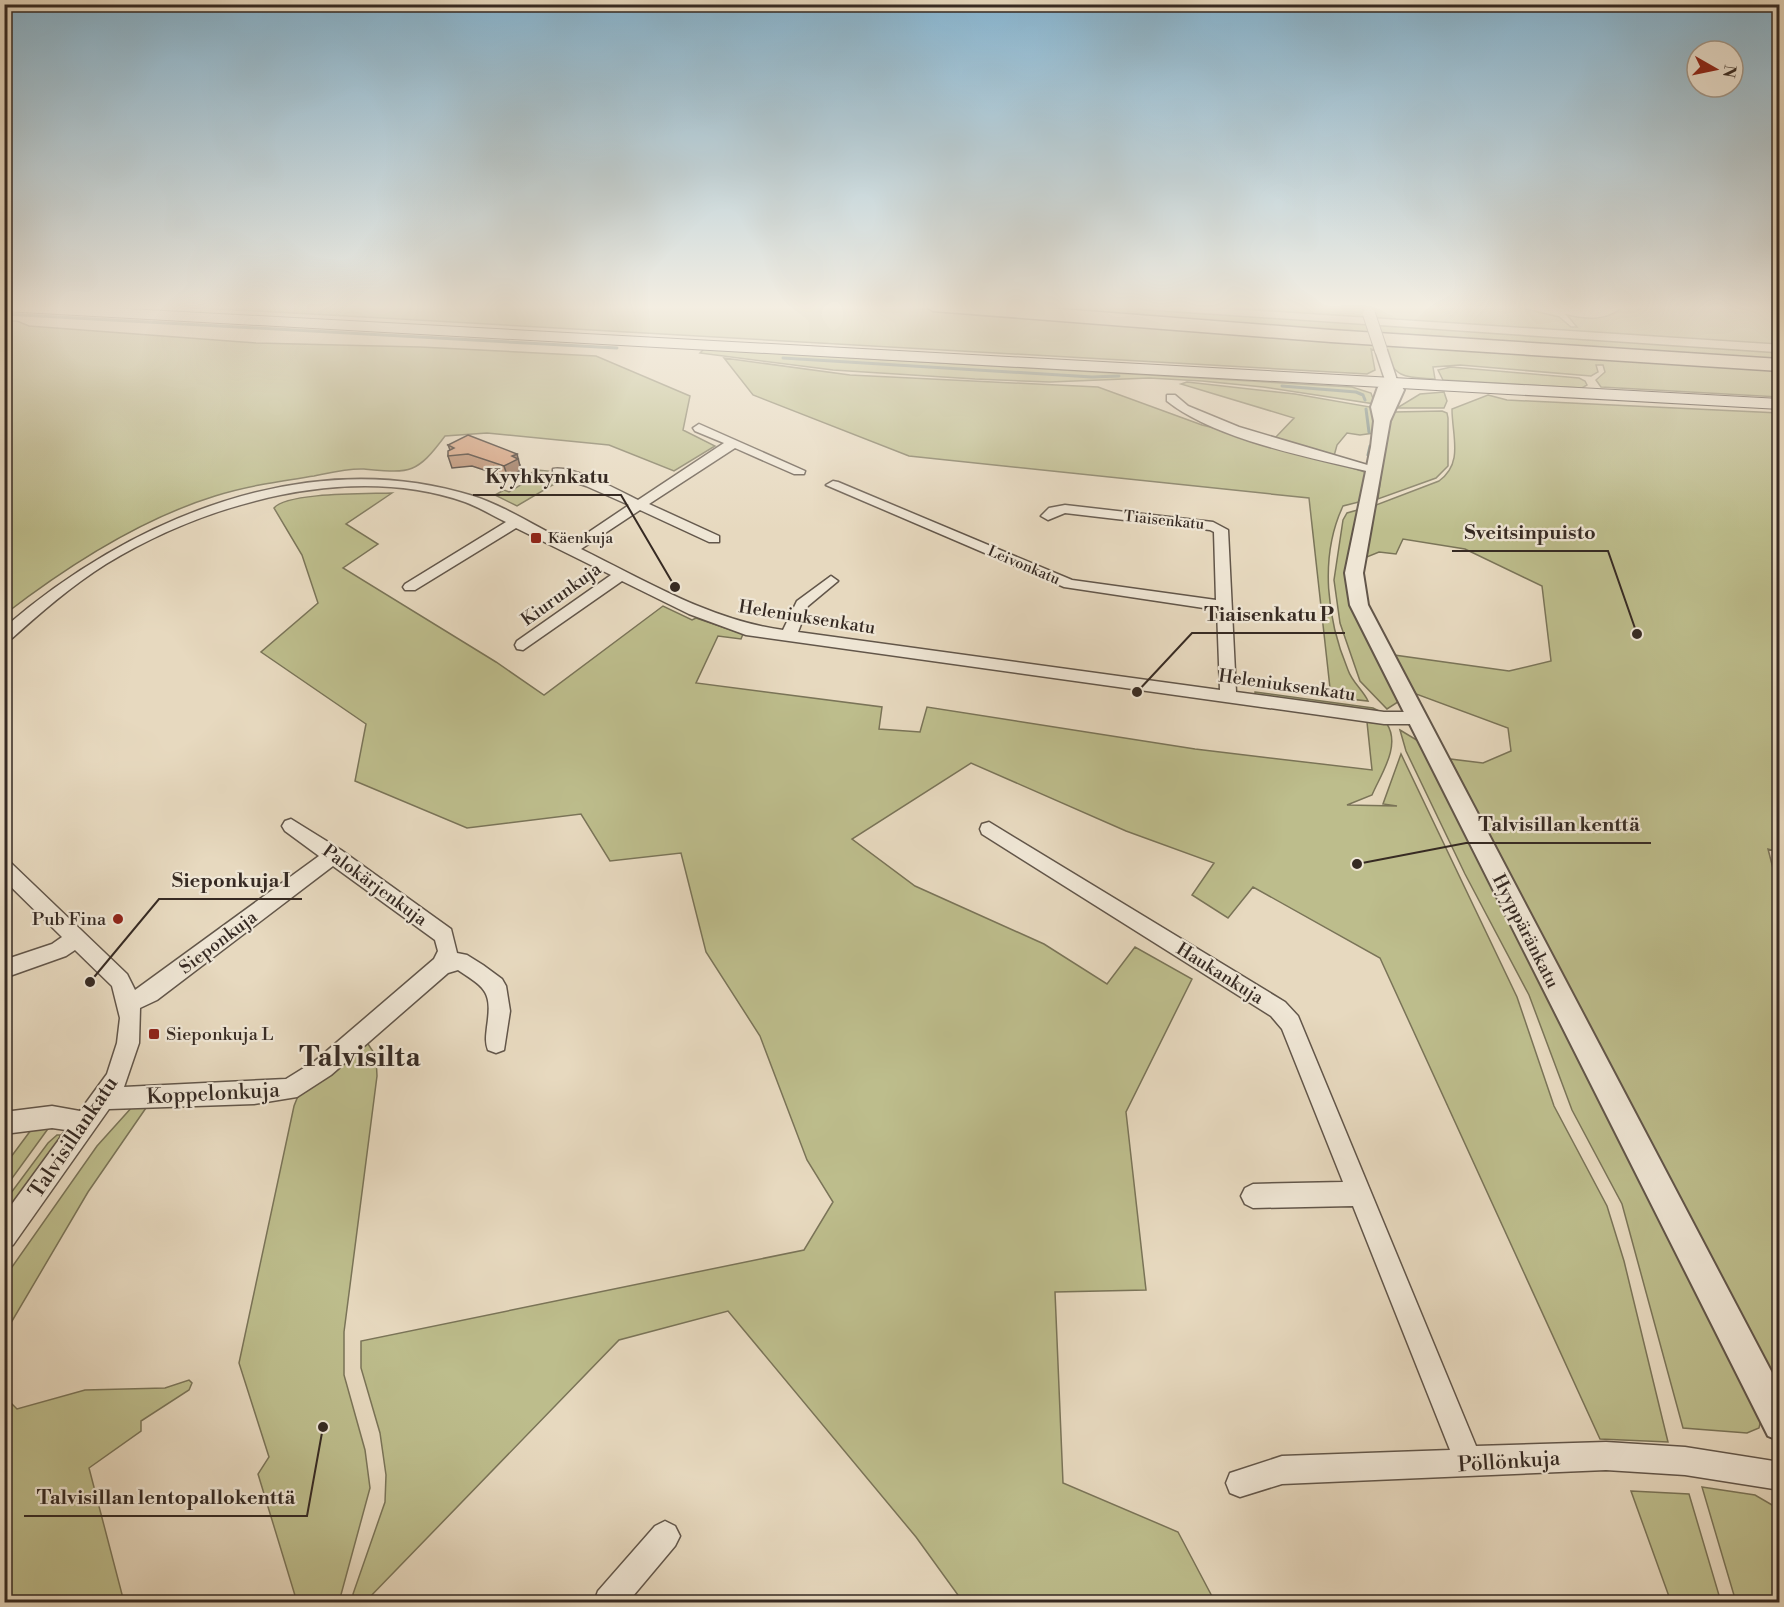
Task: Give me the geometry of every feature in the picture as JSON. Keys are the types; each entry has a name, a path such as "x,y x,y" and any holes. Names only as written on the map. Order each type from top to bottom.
{"main road":[{"path":"1337,380 1779,404"}],"street":[{"name":"Hyyppäränkatu","path":"1392,383 1397,390 1382,421 1375,469 1354,573 1354,586 1366,621 1418,718 1779,1424"},
{"path":"1172,398 1185,409 1229,428 1375,469"},
{"path":"699,428 799,471"},
{"path":"572,549 732,444"},
{"path":"558,472 591,483 714,539"},
{"name":"Heleniuksenkatu","path":"4,637 55,591 125,547 196,516 269,495 347,483 407,485 455,494 720,622 788,637 1384,718 1418,718"},
{"name":"Leivonkatu","path":"833,485 1069,584 1225,606"},
{"name":"Tiaisenkatu","path":"1048,516 1054,511 1065,509 1218,527 1223,533 1228,697"},
{"path":"410,587 516,522"},
{"name":"Kiurunkuja","path":"523,645 622,574"},
{"path":"788,637 802,604 831,581"},
{"name":"Palokärjenkuja","path":"291,826 444,935 445,958"},
{"name":"Haukankuja","path":"989,829 1278,1009 1297,1037 1468,1460"},
{"name":"Sieponkuja","path":"129,1003 150,993 334,855"},
{"name":"Talvisillankatu","path":"4,868 120,980 129,1003 130,1041 124,1061 104,1098 4,1236"},
{"path":"4,969 59,950 78,937"},
{"path":"445,958 460,961 495,982 501,997 496,1043"},
{"name":"Koppelonkuja","path":"104,1098 254,1093 289,1089 323,1068 445,958"},
{"path":"4,1123 52,1117 86,1123"},
{"path":"1253,1196 1360,1194"},
{"name":"Pöllönkuja","path":"1240,1483 1282,1470 1444,1465 1468,1460 1606,1456 1685,1461 1779,1476"},
{"path":"609,1602 665,1536"}],"green space":[{"path":"5,380 652,380 690,396 683,430 715,446 674,471 609,445 487,433 445,436 427,458 411,469 339,471 239,489 187,506 105,546 53,579 5,614"},
{"path":"741,380 953,380 1098,387 1202,425 1271,442 1368,473 1363,501 1343,506 1335,526 1328,567 1331,610 1341,651 1350,674 1368,701 1331,697 1309,498 909,456 753,395"},
{"path":"1000,380 1100,380 1050,382"},
{"path":"1184,380 1233,380 1352,387 1371,393 1375,404 1263,387"},
{"path":"1443,380 1583,380 1587,385 1582,388"},
{"path":"1596,380 1779,380 1779,397 1601,387"},
{"path":"1187,382 1295,394 1376,408 1374,433 1360,435 1347,433 1337,445 1334,456 1273,440 1294,418 1181,384"},
{"path":"1444,392 1447,401 1444,408 1397,408 1420,394"},
{"path":"1488,395 1507,400 1779,413 1779,852 1768,849 1776,880 1780,882 1779,1392 1450,759 1483,763 1511,751 1508,728 1416,694 1394,655 1509,671 1551,661 1542,586 1465,549 1403,539 1396,554 1379,552 1367,557 1363,554 1376,505 1439,481 1447,474 1452,466 1455,448 1452,409"},
{"path":"1442,411 1447,413 1448,418 1448,466 1436,478 1378,499 1387,427 1394,412"},
{"path":"537,470 548,471 543,476 548,481 566,477 517,506 495,495 504,490 509,492 536,476 531,473"},
{"path":"392,493 346,524 378,544 343,568 496,662 544,695 663,606 692,620 696,618 743,634 741,639 718,636 696,683 882,707 879,729 920,732 927,707 1195,749 1372,770 1367,722 1387,724 1391,733 1391,751 1372,795 1347,805 1397,806 1383,804 1401,754 1517,997 1554,1106 1607,1206 1624,1261 1668,1442 1600,1439 1380,958 1253,887 1228,918 1192,895 1214,863 1126,831 971,763 852,839 915,886 1044,944 1107,984 1135,947 1192,979 1126,1112 1146,1290 1055,1292 1063,1483 1178,1532 1215,1602 963,1602 916,1537 728,1311 619,1340 365,1602 354,1602 353,1594 385,1502 386,1475 380,1433 361,1368 361,1341 804,1250 833,1202 807,1160 760,1036 706,952 681,853 610,861 581,814 467,828 355,781 366,724 261,652 318,603 302,555 274,508 282,503 311,496"},
{"path":"1361,509 1347,572 1401,700 1387,709 1360,681 1340,623 1334,580 1343,520 1347,513"},
{"path":"1255,692 1373,708 1379,711 1255,695"},
{"path":"1400,730 1420,742 1761,1420 1759,1428 1747,1433 1683,1428 1622,1204 1572,1110 1529,995 1465,874 1406,751"},
{"path":"366,1041 376,1056 377,1076 344,1332 344,1375 365,1450 370,1488 339,1602 297,1602 258,1474 269,1457 239,1363 294,1106 298,1096"},
{"path":"148,1105 88,1192 5,1333 5,1277 97,1146 133,1106"},
{"path":"50,1126 5,1188 5,1165 31,1130"},
{"path":"60,1135 59,1141 5,1220 5,1201 48,1143"},
{"path":"189,1380 192,1383 189,1390 141,1421 141,1431 89,1468 124,1602 5,1602 5,1397 17,1409 85,1390 165,1388"},
{"path":"1702,1487 1755,1495 1779,1509 1779,1602 1736,1602"},
{"path":"1631,1491 1689,1494 1721,1602 1671,1602"}],"building":[{"path":"468,435 517,454 512,456 518,459 504,466 468,454 448,456 448,451 454,448 448,445"}],"waterway":[{"path":"1282,386 1356,392 1363,395 1365,400"},
{"path":"1366,409 1369,432"},
{"path":"1368,455 1370,446"}],"place":[{"name":"Käenkuja","path":"536,538"},
{"name":"Kyyhkynkatu","path":"675,587"},
{"name":"Sveitsinpuisto","path":"1637,634"},
{"name":"Tiaisenkatu P","path":"1137,692"},
{"name":"Talvisillan kenttä","path":"1357,864"},
{"name":"Pub Fina","path":"118,919"},
{"name":"Sieponkuja I","path":"90,982"},
{"name":"Sieponkuja L","path":"154,1034"},
{"name":"Talvisillan lentopallokenttä","path":"323,1427"}],"district":[{"name":"Talvisilta","path":"360,1056"}]}
